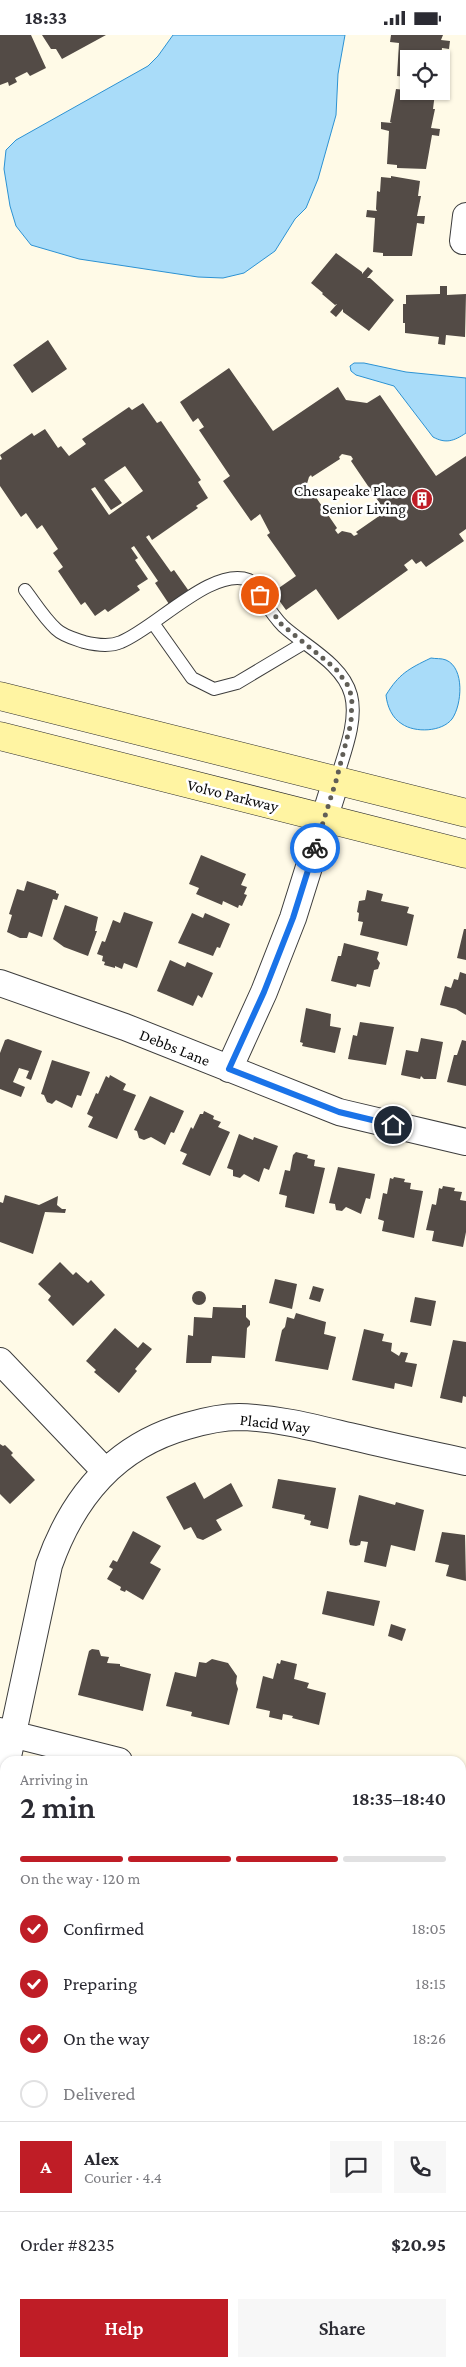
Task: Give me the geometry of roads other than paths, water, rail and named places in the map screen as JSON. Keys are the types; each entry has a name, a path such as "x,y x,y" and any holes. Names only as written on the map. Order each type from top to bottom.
{"main road":[{"path":"0,696 466,813"},
{"name":"Volvo Parkway","path":"0,736 466,854"}],"street":[{"path":"466,217 464,241 466,241"},
{"path":"229,1069 264,992 293,918 336,781"},
{"name":"Debbs Lane","path":"0,983 125,1027 339,1112 466,1141"},
{"path":"0,1361 106,1471"},
{"name":"Placid Way","path":"7,1756 6,1733 52,1557 72,1513 106,1471 120,1459 150,1440 171,1431 206,1421 237,1417 268,1419 315,1427 466,1462"},
{"path":"6,1733 98,1756"}],"lane":[{"path":"25,590 57,630 73,639 97,645 121,643 203,589 228,577 249,579 281,624 336,669 347,684 352,697 351,723 336,781"},
{"path":"153,623 192,678 214,689 237,683 304,643"}],"water":[{"path":"173,35 345,35 338,74 336,115 318,179 306,208 295,219 275,251 244,273 223,278 198,277 79,259 31,245 16,226 10,206 4,169 6,150 16,140 148,66 158,56"},
{"path":"354,363 364,363 406,372 466,378 466,433 450,441 433,437 394,386 356,375 351,371 350,366"},
{"path":"431,658 446,660 452,664 459,678 460,696 458,705 452,719 442,727 421,730 407,727 393,715 386,695 395,682 405,673"}],"place":[{"name":"Chesapeake Place Senior Living","path":"422,499"}]}
